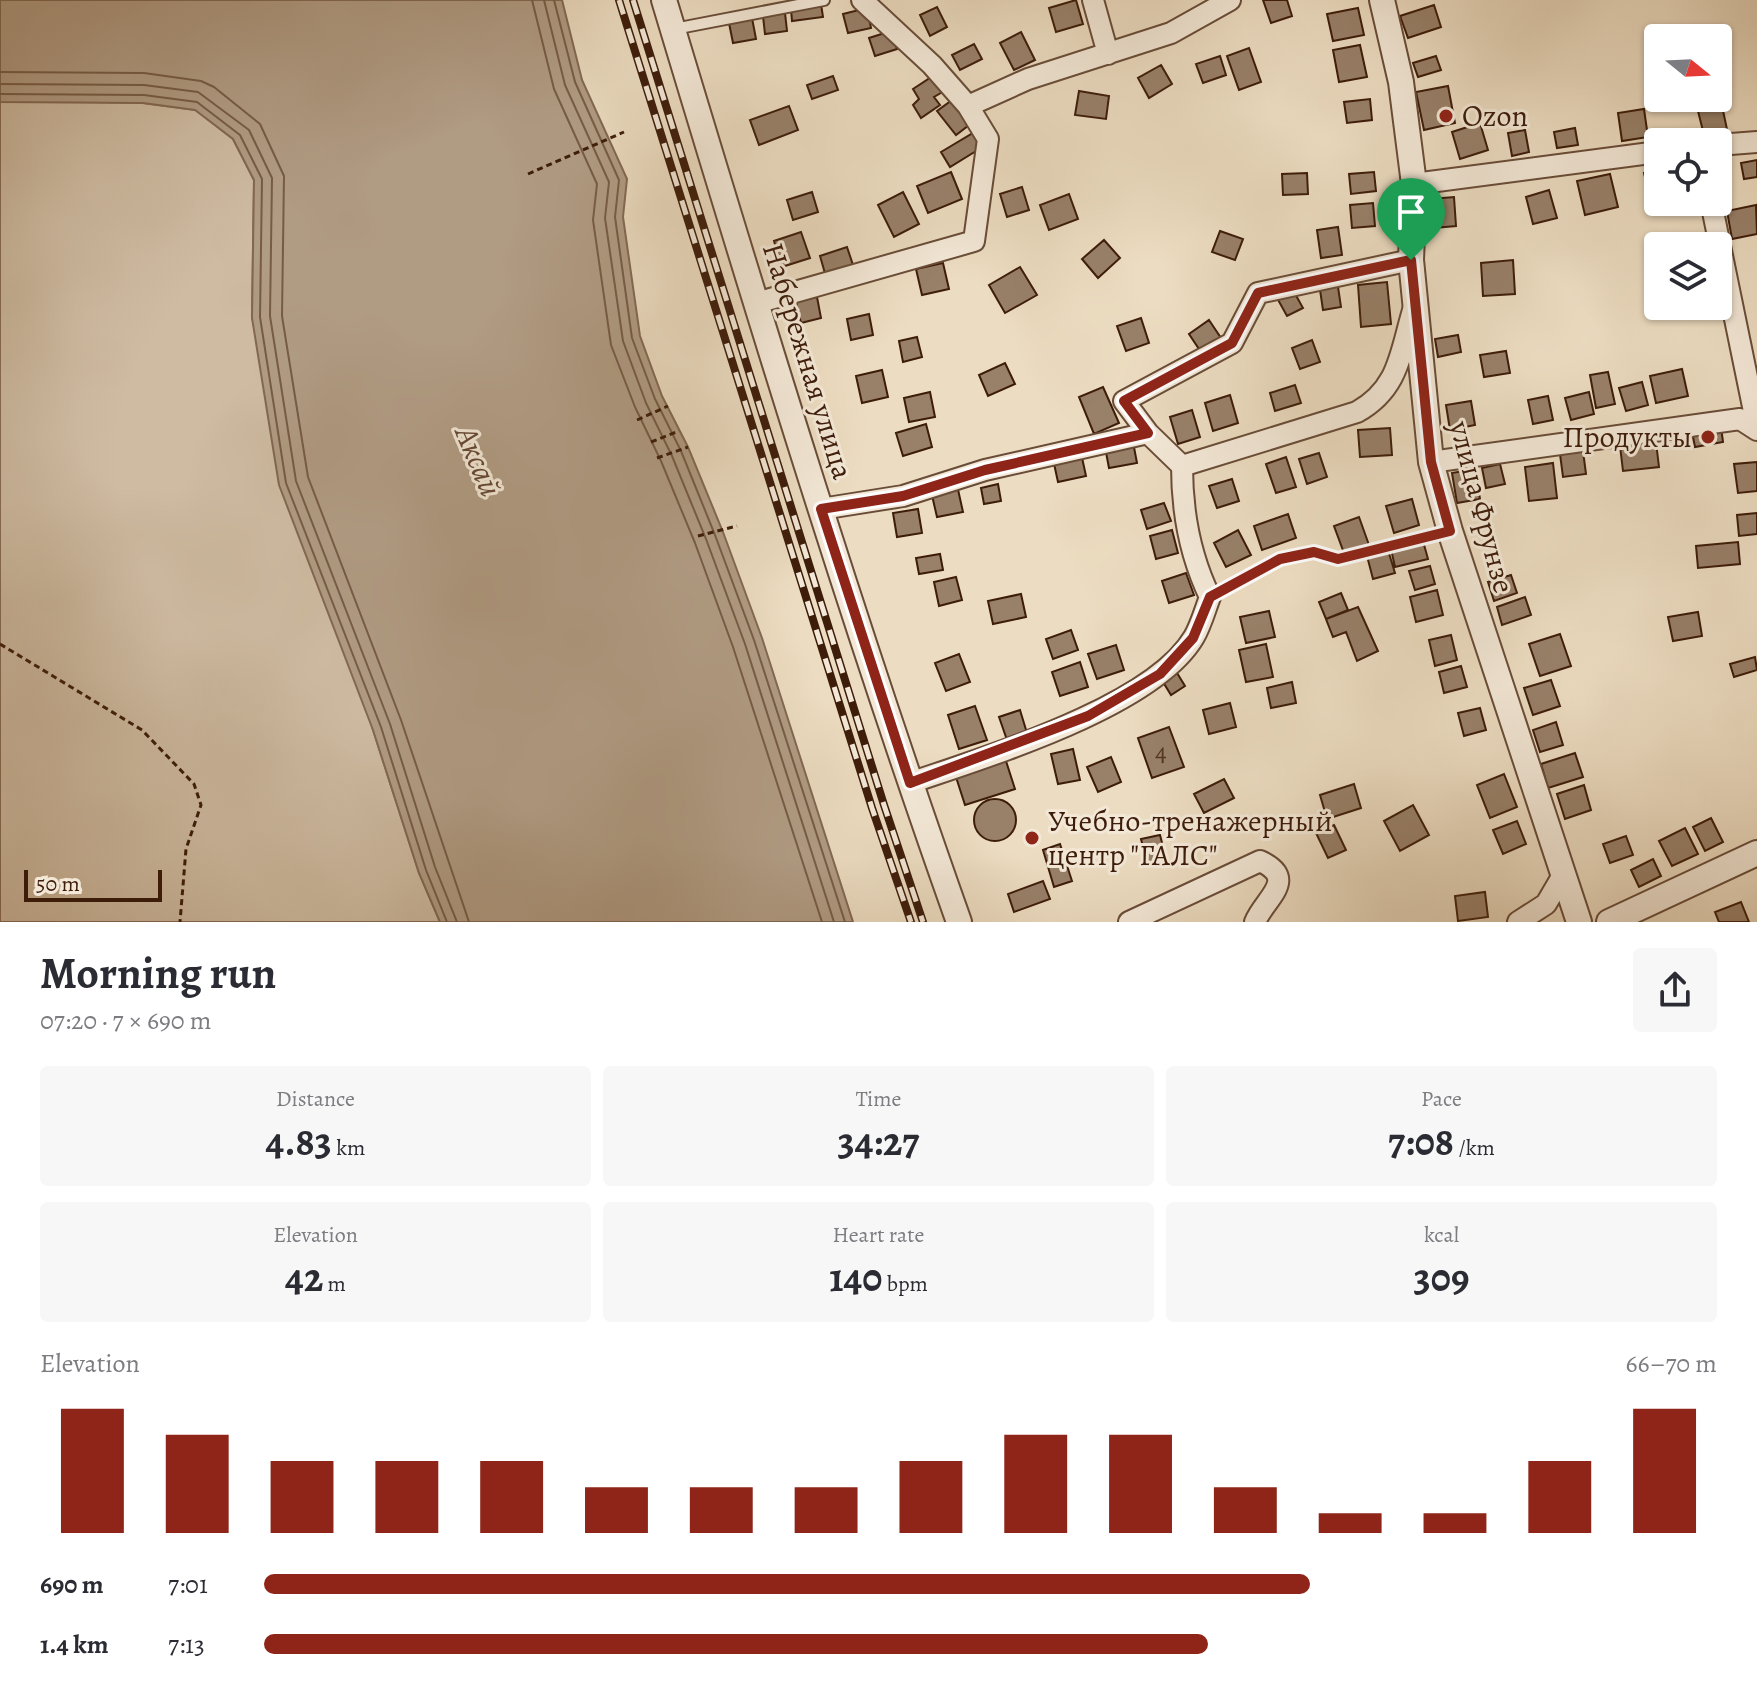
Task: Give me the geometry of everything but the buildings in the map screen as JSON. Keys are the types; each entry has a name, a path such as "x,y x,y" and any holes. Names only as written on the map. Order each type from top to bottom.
{"street":[{"name":"Набережная улица","path":"664,0 821,509 910,783 959,922"},
{"path":"756,303 974,241 988,139 968,106 932,65 862,0"},
{"path":"1093,0 1108,54"},
{"path":"968,106 1028,79 1171,33 1230,0"},
{"name":"улица Фрунзе","path":"1382,0 1401,82 1414,184 1411,260 1431,462 1450,531 1579,922"},
{"path":"1732,144 1757,142"},
{"path":"1414,184 1644,154"},
{"path":"1714,216 1757,428"},
{"path":"910,783 1088,716 1160,674 1193,638 1210,597 1194,565 1182,492 1182,466 1148,433 1124,401 1232,343 1258,293 1411,260"},
{"path":"1182,466 1357,412 1372,403 1390,386 1414,307"},
{"path":"1431,462 1740,419 1757,428"},
{"path":"821,509 903,496 985,470 1148,433"},
{"path":"1609,922 1757,853"},
{"path":"1129,922 1260,861 1272,867 1278,877 1277,889 1255,922"},
{"path":"1518,922 1546,904 1563,875"}],"lane":[{"path":"672,29 824,0"}],"path":[{"path":"528,174 624,132"},
{"path":"637,420 668,406"},
{"path":"651,442 679,431"},
{"path":"657,458 688,447"},
{"path":"698,536 737,526"},
{"path":"1210,597 1280,559 1314,552 1338,559 1450,531"},
{"path":"0,644 142,730 194,784 201,805 186,849 180,922"}],"shaded area":[{"path":"0,102 143,103 196,110 233,139 254,180 252,318 373,730 419,873 440,922 0,922"}],"water":[{"name":"Аксай","path":"0,0 562,0 582,80 627,179 623,217 640,336 662,396 688,447 723,532 762,638 853,922 440,922 419,873 373,730 279,485 252,318 254,180 233,139 195,110 143,103 0,102"}],"railway":[{"path":"619,0 872,808 911,922"},
{"path":"633,0 923,922"}],"place":[{"name":"Ozon","path":"1446,116"},
{"name":"Продукты","path":"1708,437"},
{"name":"Учебно-тренажерный центр \"ГАЛС\"","path":"1032,838"}],"route":[{"path":"1411,260 1431,462 1450,531 1338,559 1314,552 1280,559 1210,597 1193,638 1160,674 1088,716 910,783 821,509 903,496 985,470 1148,433 1124,401 1232,343 1258,293 1411,260"}]}
